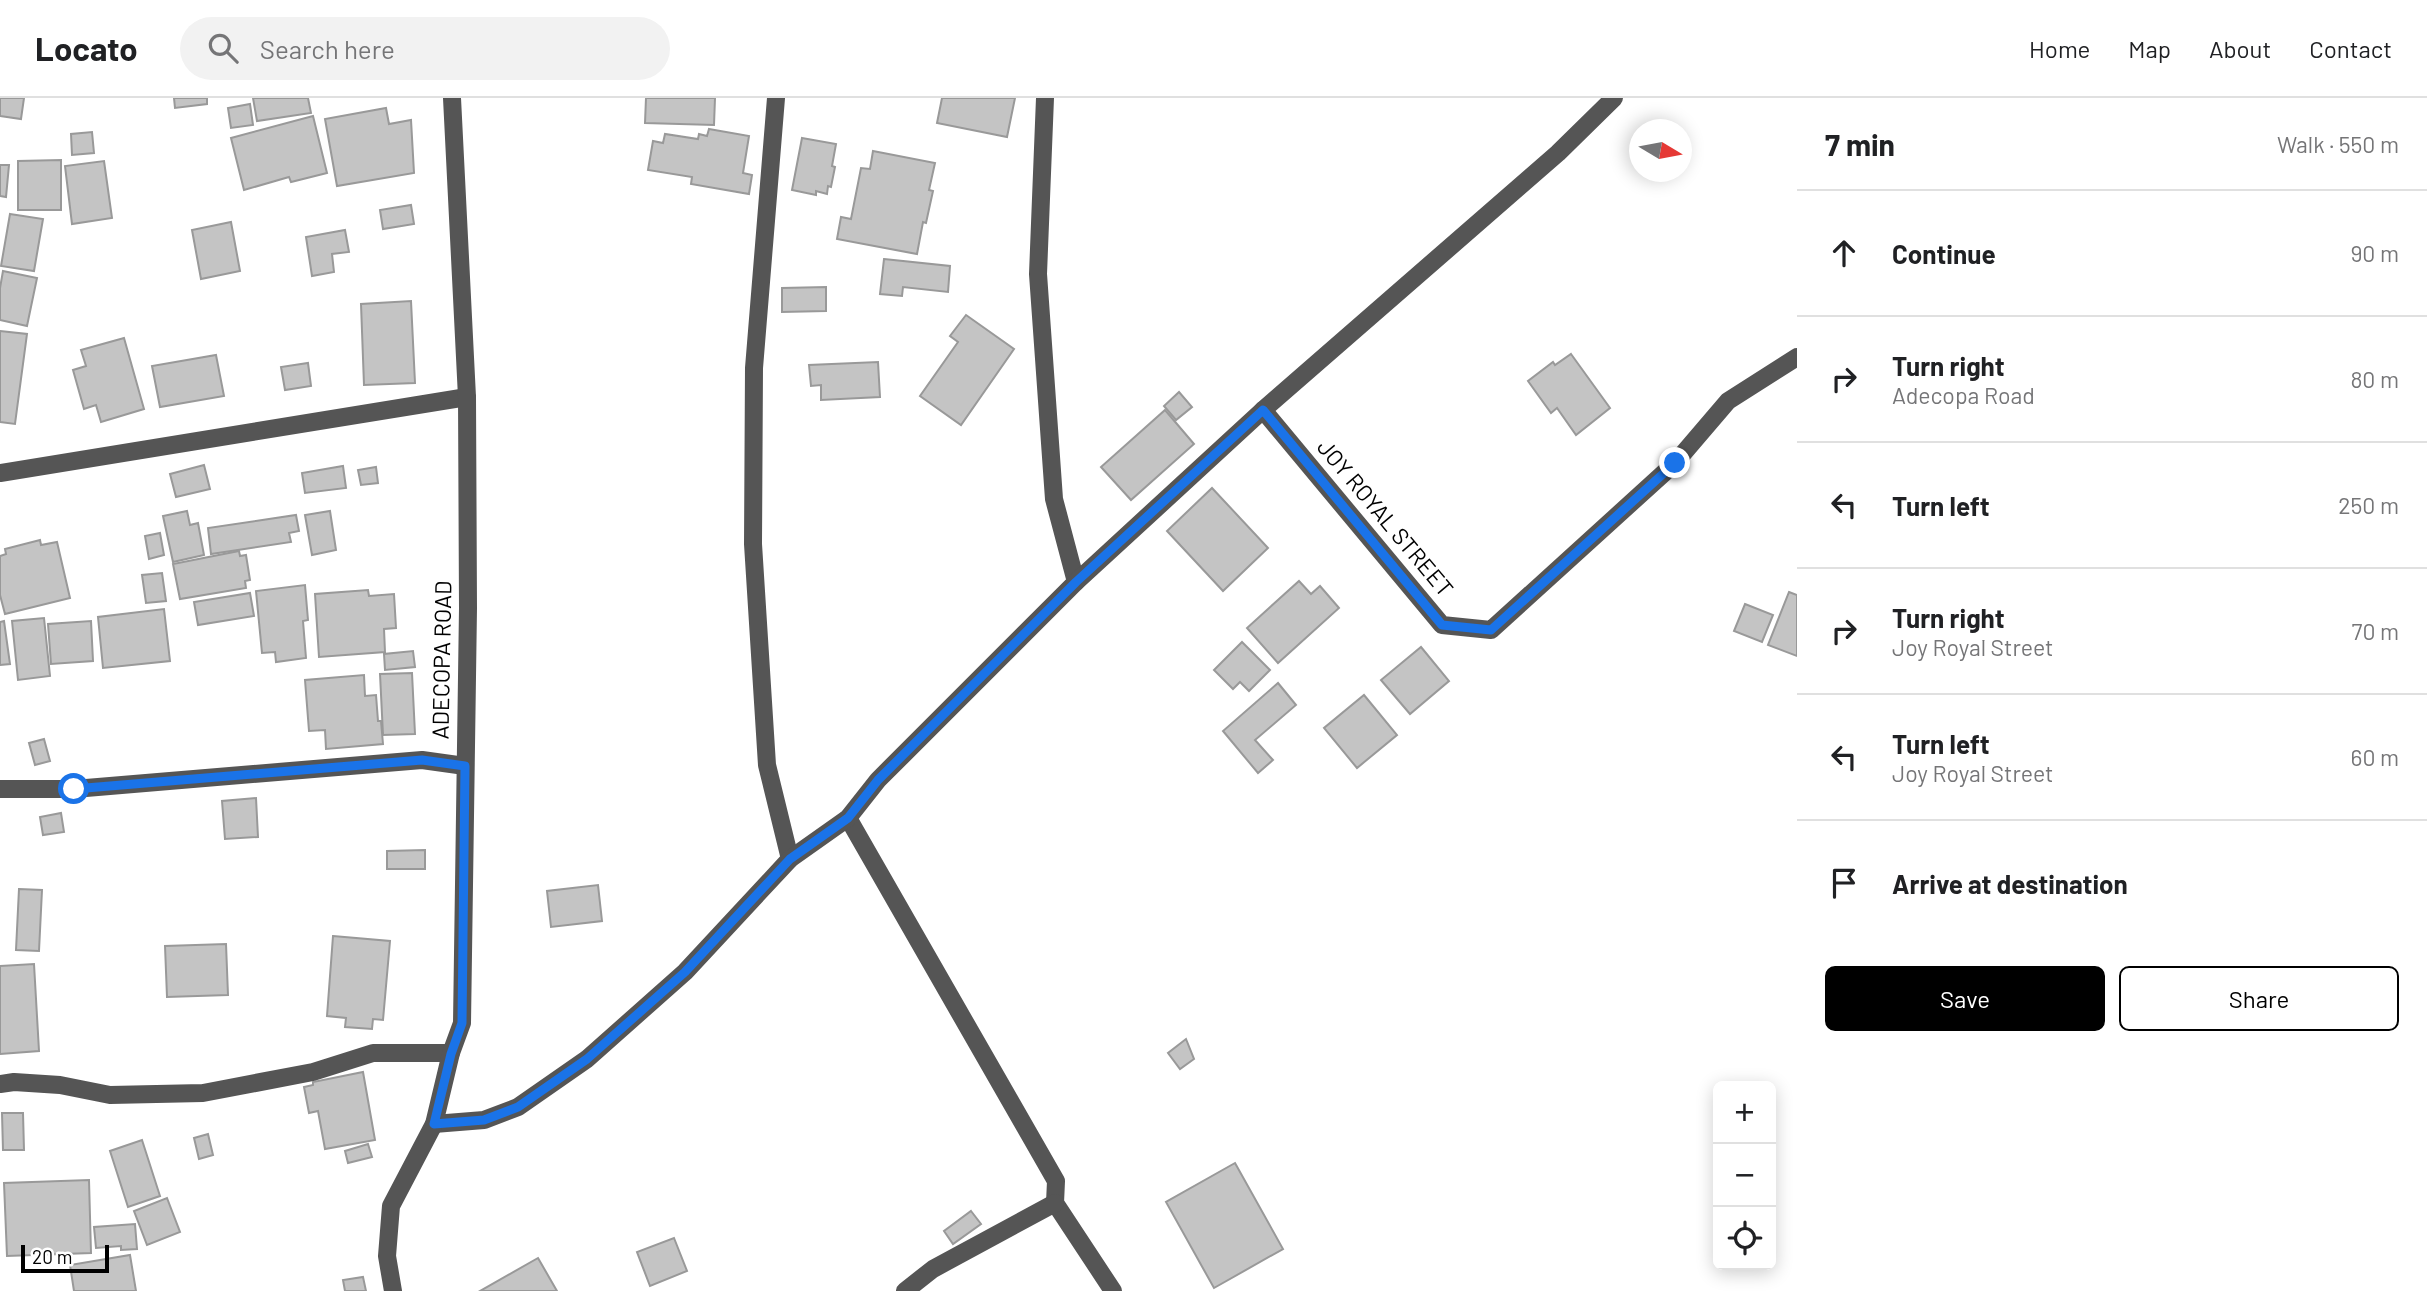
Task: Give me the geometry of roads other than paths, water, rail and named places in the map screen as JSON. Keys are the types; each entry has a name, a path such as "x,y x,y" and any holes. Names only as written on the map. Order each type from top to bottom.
{"street":[{"name":"ADECOPA ROAD","path":"393,1291 387,1256 391,1206 434,1124 451,1054 462,1023 468,608 467,397 452,98"},
{"path":"776,98 754,368 753,544 766,765 790,859"},
{"path":"1045,98 1038,274 1054,499 1076,582"},
{"path":"434,1124 484,1120 518,1107 587,1059 685,972 790,859 848,818 878,780 1076,582 1263,410 1558,153 1615,98"},
{"name":"JOY ROYAL STREET","path":"1263,410 1442,625 1491,630 1675,463 1728,401 1797,357"},
{"path":"0,473 467,397"},
{"path":"0,789 74,789 422,760 465,766"},
{"path":"848,818 1056,1181 1055,1203 1113,1291"},
{"path":"0,1084 14,1082 60,1085 110,1095 203,1093 313,1072 373,1053 451,1054"},
{"path":"905,1291 933,1269 1055,1203"}]}
